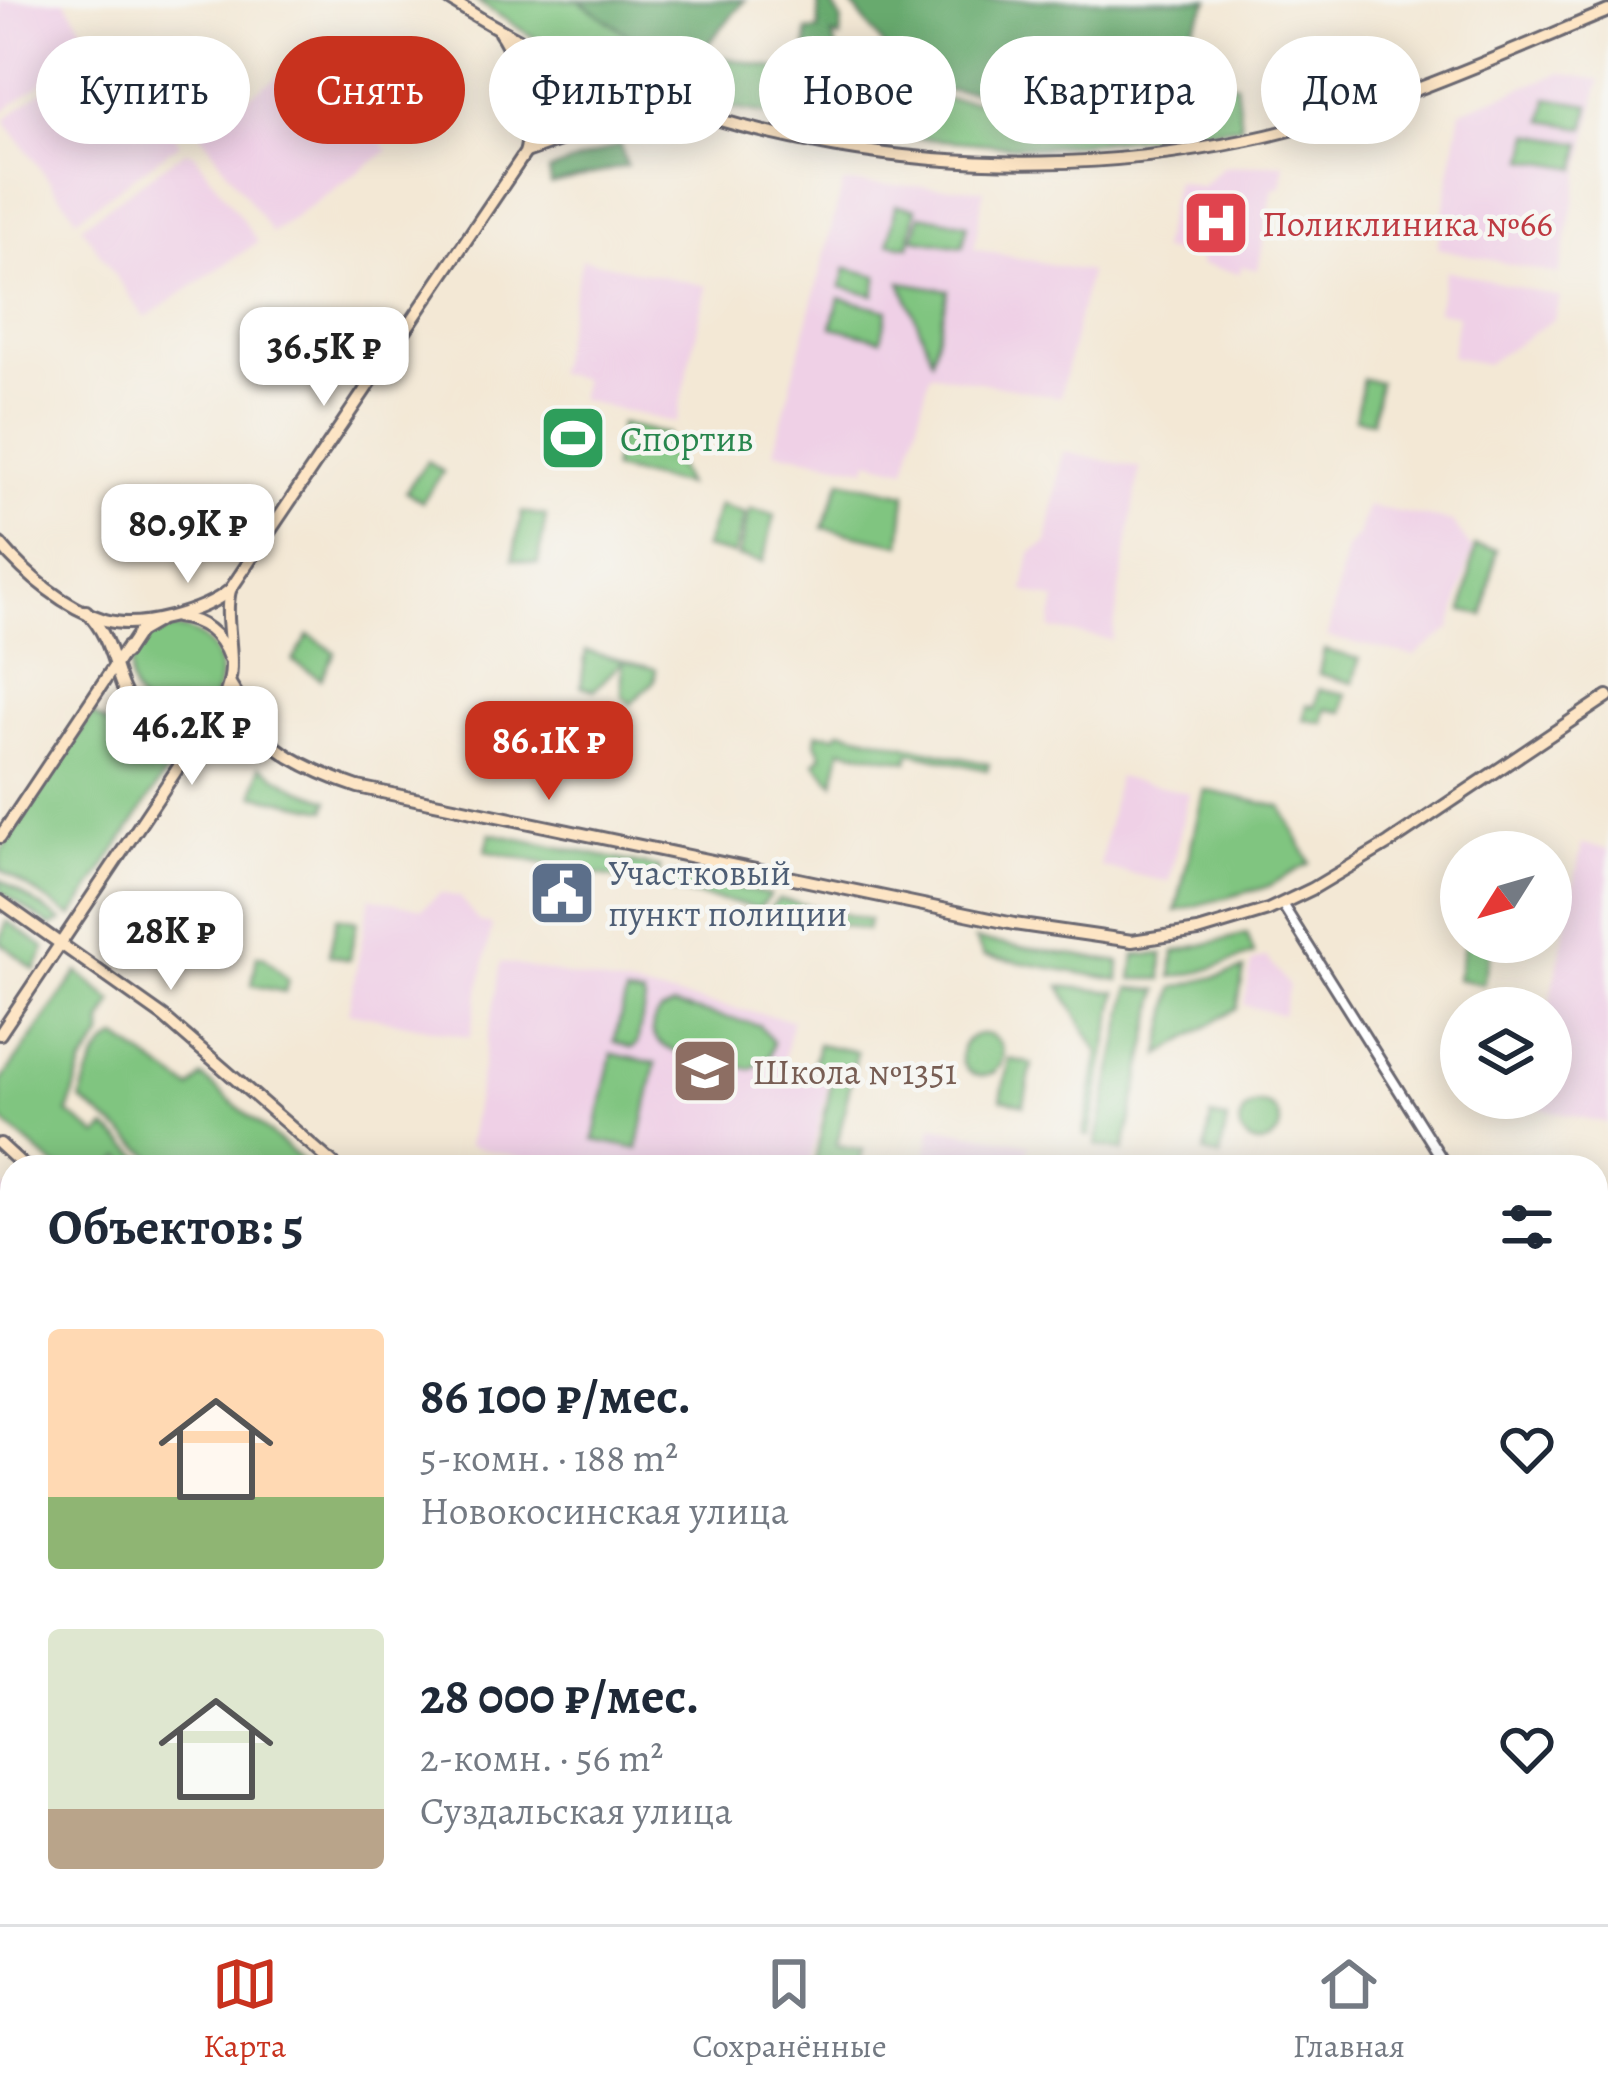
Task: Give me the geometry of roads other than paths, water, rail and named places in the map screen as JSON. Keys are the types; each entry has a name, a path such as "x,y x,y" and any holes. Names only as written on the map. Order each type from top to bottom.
{"street":[{"path":"450,0 511,36"},
{"path":"735,124 783,137 919,158 1039,161 1161,154 1248,140 1373,106 1608,11"},
{"path":"488,24 503,36"},
{"path":"0,837 145,627 230,590 525,153 526,144"},
{"path":"525,153 546,144"},
{"path":"0,544 23,571 86,611 115,622 192,620 209,628 223,644 230,676 247,715 271,743"},
{"path":"0,1034 220,705 230,676 230,590"},
{"path":"86,611 107,636 131,703 146,718 165,725 234,724 306,766 358,787 1064,934 1118,941 1179,936 1282,904 1389,843 1608,696"},
{"path":"123,683 122,664 128,647"},
{"path":"183,726 207,718 220,705"},
{"path":"0,902 189,1037 323,1155"},
{"path":"1282,904 1439,1155"}],"place":[{"name":"Поликлиника №66","path":"1216,223"},
{"name":"Спортив","path":"573,438"},
{"name":"Участковый пункт полиции","path":"562,893"},
{"name":"Школа №1351","path":"705,1071"}]}
